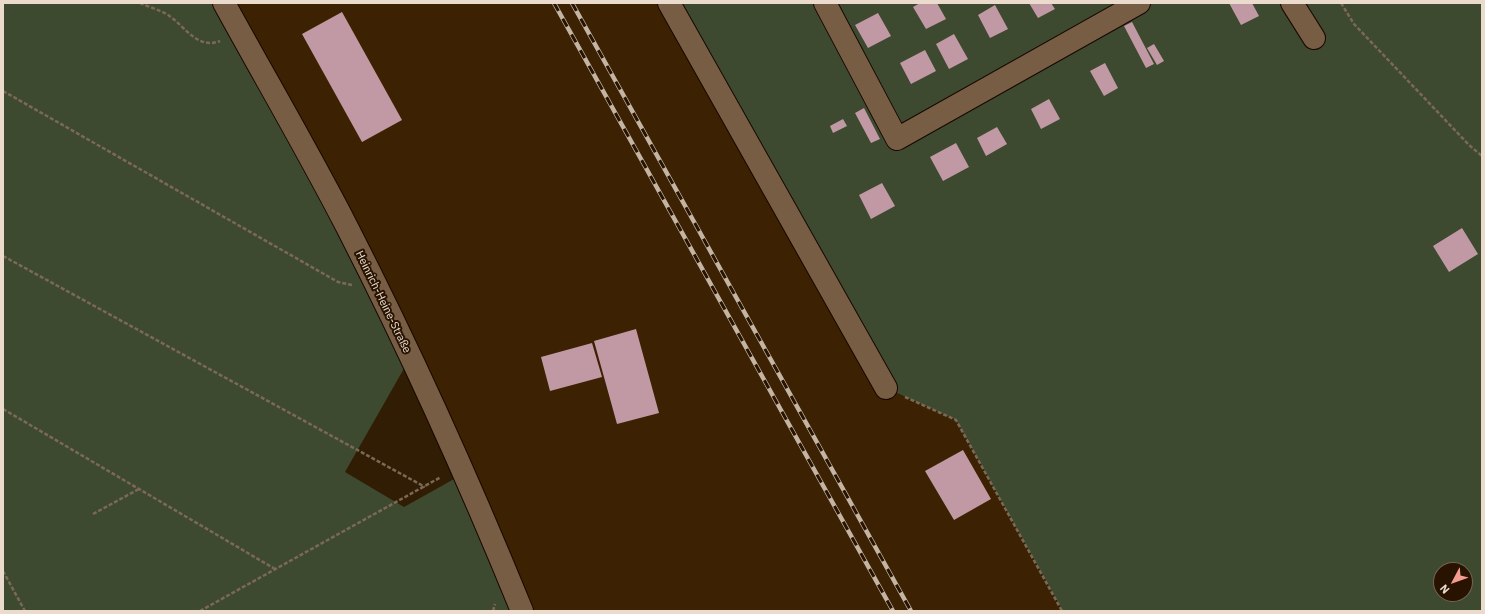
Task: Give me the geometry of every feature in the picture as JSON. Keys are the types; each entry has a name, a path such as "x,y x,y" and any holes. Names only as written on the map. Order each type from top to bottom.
{"street":[{"name":"Heinrich-Heine-Straße","path":"224,3 346,226 371,276 460,466 522,611"},
{"path":"670,3 886,388"},
{"path":"831,5 897,139 1139,3"},
{"path":"1292,3 1314,38"}],"path":[{"path":"140,3 168,14 202,43 219,41 239,31"},
{"path":"1341,3 1363,35 1469,145 1482,156"},
{"path":"3,91 338,282 344,284 356,284 371,276"},
{"path":"3,256 424,487"},
{"path":"886,388 956,420 1062,611"},
{"path":"3,409 275,569"},
{"path":"200,611 460,466"},
{"path":"93,514 139,488"},
{"path":"3,571 25,611"}],"shaded area":[{"path":"224,3 669,3 886,389 956,420 1062,611 522,611 506,571"}],"green space":[{"path":"3,3 224,3 410,358 345,472 404,507 463,474 522,611 3,611"},
{"path":"670,3 1482,3 1482,611 1063,611 956,420 886,388"}],"building":[{"path":"920,3 937,3 946,19 926,29 913,7"},
{"path":"1029,3 1051,3 1055,9 1038,18"},
{"path":"1229,3 1252,3 1259,16 1241,25"},
{"path":"995,5 1008,29 990,38 978,15"},
{"path":"342,12 402,120 362,142 302,34"},
{"path":"878,13 891,36 868,48 855,25"},
{"path":"1132,22 1154,64 1146,68 1124,26"},
{"path":"954,34 968,59 949,69 936,44"},
{"path":"1154,44 1164,61 1157,65 1147,48"},
{"path":"925,50 936,71 911,84 900,63"},
{"path":"1105,63 1118,88 1104,96 1090,71"},
{"path":"1049,99 1060,119 1041,129 1031,109"},
{"path":"864,108 880,139 871,143 855,113"},
{"path":"843,119 847,126 833,133 830,126"},
{"path":"997,127 1007,144 986,156 977,138"},
{"path":"956,143 969,167 943,181 930,157"},
{"path":"882,183 895,206 871,219 859,195"},
{"path":"1462,228 1478,254 1449,272 1433,246"},
{"path":"636,329 659,413 617,424 594,341"},
{"path":"592,343 602,377 550,391 541,357"},
{"path":"963,450 991,499 954,520 925,471"}],"railway":[{"path":"554,3 893,611"},
{"path":"572,3 911,611"}]}
